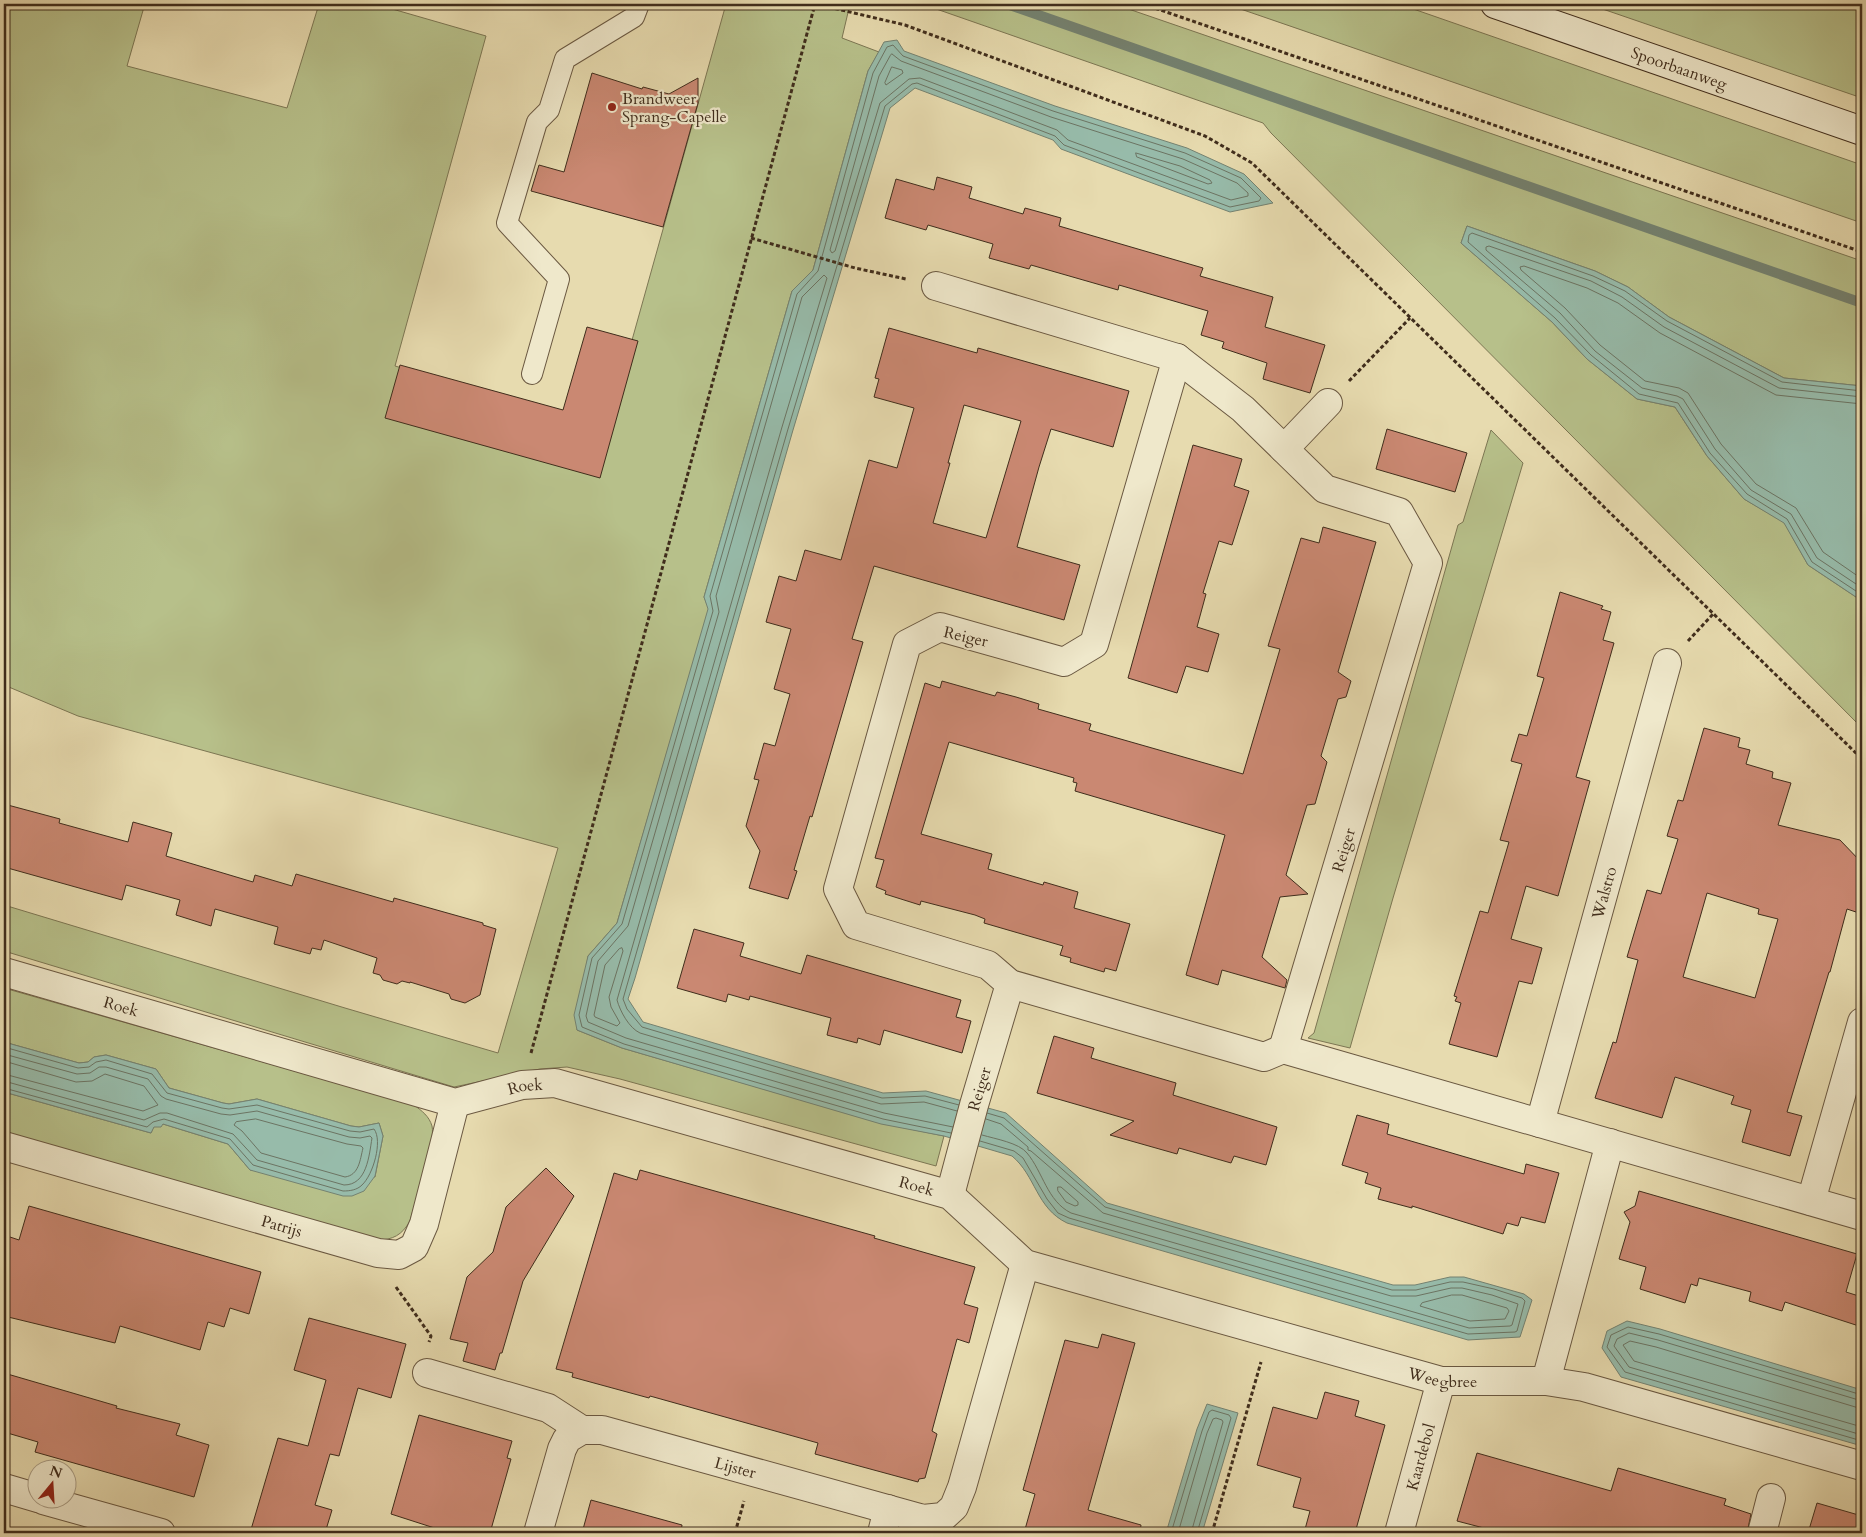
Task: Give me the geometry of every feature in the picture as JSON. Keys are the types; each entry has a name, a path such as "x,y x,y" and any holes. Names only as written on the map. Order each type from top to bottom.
{"street":[{"name":"Spoorbaanweg","path":"1495,4 1862,131"},
{"name":"Reiger","path":"936,286 1177,358 1244,409 1325,489 1399,512 1428,563 1283,1049 1264,1057 1010,984 988,966 856,925 838,889 907,644 940,627 1064,662 1094,644 1177,358"},
{"path":"1284,449 1328,403"},
{"name":"Walstro","path":"1540,1123 1667,663"},
{"name":"Roek","path":"4,972 455,1103 522,1085 555,1083 950,1195 1025,1264"},
{"name":"Reiger","path":"950,1195 974,1105 1010,984"},
{"path":"1811,1201 1862,1022"},
{"path":"1283,1049 1862,1216"},
{"name":"Patrijs","path":"4,1146 378,1254 398,1255 414,1247 424,1224 455,1103"},
{"path":"1546,1381 1610,1143"},
{"name":"Weegbree","path":"1025,1264 1441,1381 1546,1381 1584,1387 1862,1466"},
{"name":"Lijster","path":"427,1372 548,1408 582,1430 602,1430 885,1521 923,1518 945,1525 962,1487 1025,1264"},
{"name":"Kaardebol","path":"1399,1533 1441,1381"},
{"path":"538,1533 562,1449 567,1439 582,1430"},
{"path":"4,1488 28,1495"},
{"path":"1762,1533 1771,1498"},
{"path":"78,1510 161,1533"}],"lane":[{"path":"532,374 559,279 507,223 537,122 549,110 564,59 634,17 640,4"}],"path":[{"path":"522,1085 815,4 905,25 1204,136 1252,162 1862,758"},
{"path":"1143,4 1862,252"},
{"path":"751,238 855,268 936,286"},
{"path":"1367,363 1410,318"},
{"path":"378,1254 394,1283 431,1336 425,1358 427,1372"},
{"path":"1212,1533 1270,1332"}],"green space":[{"path":"4,4 133,4 144,7 127,66 287,108 319,4 375,4 486,36 395,366 608,426 726,4 850,4 842,38 879,52 868,71 813,270 792,291 704,597 709,609 617,923 588,956 577,1030 622,1048 881,1123 944,1136 936,1166 620,1079 567,1067 540,1069 454,1087 4,951 4,905 498,1053 558,848 78,716 4,685"},
{"path":"922,4 1114,4 1862,261 1862,386 1784,378 1669,317 1628,287 1595,271 1467,226 1461,243 1552,322 1587,359 1637,399 1675,407 1707,456 1744,499 1784,522 1808,565 1862,601 1862,728 1263,123"},
{"path":"1226,4 1399,4 1862,165 1862,223"},
{"path":"1588,4 1862,4 1862,98"},
{"path":"1491,430 1523,463 1350,1048 1308,1038 1314,1033 1458,525 1463,522"},
{"path":"4,988 414,1105 429,1119 432,1126 432,1134 428,1158 410,1221 404,1230 396,1236 377,1240 4,1134 4,1092 151,1133 154,1126 163,1124 228,1144 250,1170 375,1177 383,1136 379,1123 359,1127 351,1126 257,1099 229,1104 169,1088 156,1069 106,1055 94,1057 88,1062 79,1063 4,1042"}],"water":[{"path":"897,40 904,51 1055,106 1187,148 1244,174 1273,203 1230,212 1061,149 1053,140 915,88 890,108 793,430 628,999 643,1022 883,1093 926,1091 1006,1113 1107,1203 1393,1285 1415,1285 1450,1277 1464,1277 1524,1294 1532,1300 1520,1337 1468,1340 1067,1223 1049,1209 1020,1164 1012,1156 944,1136 881,1124 622,1048 577,1030 574,1015 588,956 617,923 708,609 704,597 792,291 813,270 868,71 884,42"},
{"path":"1467,226 1595,271 1628,287 1669,317 1784,378 1862,386 1862,601 1808,565 1784,523 1744,499 1707,456 1675,407 1637,399 1587,359 1552,322 1461,243"},
{"path":"4,1042 79,1063 88,1062 94,1057 106,1055 156,1069 169,1088 223,1103 229,1104 257,1099 351,1126 359,1127 379,1123 383,1136 375,1176 364,1191 352,1196 343,1196 250,1170 228,1144 163,1124 161,1127 154,1127 151,1133 4,1092"},
{"path":"1627,1321 1660,1329 1862,1390 1862,1446 1621,1377 1602,1348 1607,1331"},
{"path":"1207,1404 1238,1413 1202,1533 1166,1533 1197,1429"}],"building":[{"path":"592,73 642,89 643,87 669,94 698,78 698,103 663,227 531,191 539,165 564,172"},
{"path":"937,177 972,187 969,198 1023,214 1025,208 1061,218 1059,226 1203,268 1200,276 1273,297 1265,327 1325,345 1310,393 1263,379 1267,363 1222,348 1224,342 1201,335 1208,311 1119,285 1118,290 1031,265 1029,269 989,258 993,244 928,225 926,230 885,218 896,179 934,190"},
{"path":"587,327 638,341 600,478 385,418 400,365 563,410"},
{"path":"889,328 977,353 978,348 1129,391 1113,447 1051,429 1039,467 1017,547 1080,565 1064,620 874,566 852,639 863,642 812,817 810,816 794,870 797,871 788,899 749,888 760,851 746,826 759,780 754,779 764,743 775,746 790,694 774,689 791,629 766,622 779,576 796,581 805,550 841,560 869,460 897,468 914,408 874,397 879,379 875,378","holes":["964,405 1021,421 986,538 933,523"]},
{"path":"1387,429 1467,453 1455,492 1376,469"},
{"path":"1193,445 1242,459 1234,486 1249,491 1232,545 1219,541 1203,593 1206,594 1197,627 1219,634 1208,672 1186,666 1177,693 1128,678"},
{"path":"1323,527 1376,542 1338,672 1351,681 1346,697 1338,699 1321,756 1327,762 1315,804 1307,805 1286,875 1308,894 1280,897 1262,957 1287,980 1285,988 1222,970 1218,985 1186,975 1225,835 1075,791 1077,783 1073,782 1074,778 949,742 921,834 992,854 988,869 1043,885 1044,882 1078,892 1074,908 1130,924 1116,971 1105,968 1104,972 1070,962 1071,958 1060,955 1063,946 984,923 985,919 975,915 921,901 920,905 885,894 886,891 876,887 884,860 875,858 925,683 940,688 942,681 995,696 997,692 1016,697 1039,704 1038,709 1091,724 1089,730 1243,774 1280,649 1268,646 1301,538 1319,543"},
{"path":"1560,592 1603,606 1601,609 1611,612 1603,640 1614,643 1576,777 1590,781 1558,896 1526,886 1511,939 1542,948 1532,984 1519,981 1497,1057 1449,1044 1461,1003 1455,1001 1457,997 1454,996 1480,911 1488,913 1509,842 1500,840 1522,764 1511,761 1519,734 1527,736 1544,678 1537,676"},
{"path":"1704,728 1740,738 1738,747 1750,750 1746,764 1773,772 1772,778 1791,783 1778,825 1840,840 1862,863 1862,914 1847,909 1830,972 1787,1112 1802,1116 1790,1156 1742,1142 1751,1110 1731,1104 1734,1096 1675,1077 1662,1118 1595,1098 1613,1042 1616,1043 1638,960 1627,957 1647,890 1661,894 1678,839 1667,836 1678,800 1683,801","holes":["1707,893 1759,909 1758,914 1778,919 1755,998 1683,977"]},
{"path":"4,804 60,819 59,823 128,842 133,822 172,833 166,856 253,882 255,875 292,886 296,874 393,902 394,898 483,923 483,925 496,929 480,995 465,1003 451,999 449,994 410,982 402,981 397,984 383,980 380,975 373,973 377,958 324,940 321,950 312,948 310,954 274,944 278,927 215,909 211,926 176,915 180,900 126,885 122,900 4,867"},
{"path":"694,929 744,943 740,956 801,974 807,955 961,1000 956,1017 971,1021 962,1053 884,1030 880,1045 858,1038 857,1043 827,1035 831,1018 750,996 749,1000 728,994 726,1002 677,988"},
{"path":"1054,1036 1094,1048 1091,1058 1176,1083 1173,1095 1277,1127 1266,1165 1234,1156 1231,1163 1179,1148 1177,1154 1110,1135 1134,1121 1037,1093"},
{"path":"1357,1115 1389,1124 1387,1134 1524,1174 1526,1164 1559,1173 1545,1223 1521,1217 1518,1226 1507,1223 1503,1234 1412,1206 1412,1208 1378,1199 1381,1188 1365,1183 1368,1173 1342,1165"},
{"path":"546,1168 574,1196 523,1281 502,1353 500,1353 495,1370 463,1361 468,1343 450,1339 467,1277 493,1252 506,1207"},
{"path":"640,1170 875,1236 874,1238 975,1267 964,1304 978,1308 969,1343 957,1339 932,1431 937,1434 925,1478 919,1479 918,1482 815,1454 818,1443 650,1396 649,1398 572,1377 573,1373 556,1369 614,1173 637,1180"},
{"path":"1639,1191 1857,1254 1846,1292 1862,1297 1862,1327 1785,1302 1782,1311 1749,1301 1751,1292 1699,1278 1697,1286 1691,1284 1685,1303 1640,1289 1646,1267 1619,1259 1630,1222 1624,1212 1635,1206"},
{"path":"29,1206 261,1272 249,1314 230,1308 224,1327 208,1322 200,1350 120,1326 115,1343 4,1316 4,1235 19,1240"},
{"path":"309,1318 406,1344 391,1398 358,1388 339,1456 330,1454 315,1505 332,1510 325,1533 250,1533 278,1438 308,1446 326,1380 294,1370"},
{"path":"1102,1334 1135,1343 1088,1510 1141,1525 1140,1533 1024,1533 1035,1494 1023,1490 1065,1340 1098,1348"},
{"path":"4,1373 117,1406 116,1408 180,1424 176,1435 209,1445 194,1497 78,1464 78,1460 63,1460 35,1452 38,1442 4,1432"},
{"path":"1325,1392 1359,1401 1355,1416 1385,1425 1355,1533 1304,1533 1310,1511 1293,1507 1301,1478 1257,1465 1273,1407 1317,1419"},
{"path":"419,1415 512,1441 507,1458 511,1459 490,1533 450,1533 391,1514"},
{"path":"1477,1453 1611,1491 1618,1468 1726,1499 1724,1505 1751,1514 1747,1533 1503,1533 1457,1521"},
{"path":"591,1500 682,1525 681,1533 582,1533"},
{"path":"1817,1503 1862,1516 1862,1533 1808,1533"}],"waterway":[{"path":"1007,4 1862,303"}],"place":[{"name":"Brandweer Sprang-Capelle","path":"612,107"}]}
